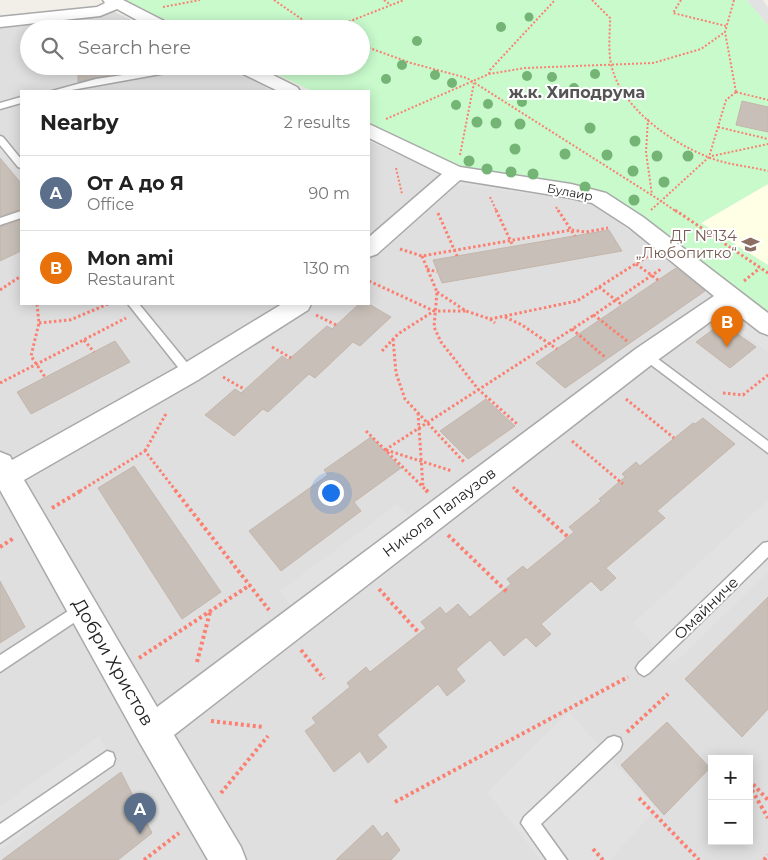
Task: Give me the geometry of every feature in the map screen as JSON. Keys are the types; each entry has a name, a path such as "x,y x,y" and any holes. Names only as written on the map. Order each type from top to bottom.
{"street":[{"path":"0,22 100,11 114,2 149,20"},
{"path":"259,75 289,90"},
{"name":"Булаир","path":"373,126 416,155 456,173 571,191 599,198 636,222 768,326"},
{"path":"416,155 430,197"},
{"path":"370,248 456,173"},
{"name":"Никола Палаузов","path":"170,718 615,378 730,296"},
{"path":"3,470 189,373 298,305"},
{"name":"Добри Христов","path":"3,470 118,672 170,718 202,816 228,860"}],"lane":[{"path":"60,90 142,75"},
{"path":"0,106 20,100"},
{"path":"0,140 20,164"},
{"path":"0,222 20,214"},
{"path":"136,308 189,373"},
{"path":"646,355 768,448"},
{"name":"Омайниче","path":"644,668 768,548"},
{"path":"0,664 82,609"},
{"path":"558,860 530,823 614,744"},
{"path":"0,834 107,759"}],"path":[{"path":"196,1 200,0"},
{"path":"274,0 303,20"},
{"path":"384,0 391,5"},
{"path":"353,20 404,0"},
{"path":"489,74 490,70 555,0"},
{"path":"592,0 610,18 611,65 621,88 638,110 667,134 709,157 768,171"},
{"path":"681,0 673,14 726,26"},
{"path":"734,0 725,32 736,92"},
{"path":"373,126 489,74 525,68 638,64 666,60 701,49 725,32"},
{"path":"370,48 411,63 467,78 652,195 768,273"},
{"path":"456,173 474,82"},
{"path":"736,92 768,100"},
{"path":"709,157 726,100 736,92"},
{"path":"648,118 646,152 652,195"},
{"path":"718,127 768,139"},
{"path":"636,222 709,157 768,144"},
{"path":"487,192 513,246"},
{"path":"430,197 457,256"},
{"path":"553,201 575,236"},
{"path":"611,227 586,232 571,230 422,256 437,292 434,326 441,342 478,389 623,484"},
{"path":"490,319 577,301 636,264 672,251"},
{"path":"386,450 594,315 652,275 672,251"},
{"path":"636,264 658,280"},
{"path":"427,269 438,272"},
{"path":"0,290 20,277"},
{"path":"370,281 434,311 466,311"},
{"path":"599,287 621,304"},
{"path":"437,292 466,311 490,319 495,323"},
{"path":"37,305 39,323 31,356 35,365 45,377"},
{"path":"39,323 70,320 106,305"},
{"path":"0,383 84,340 136,308"},
{"path":"382,351 398,334 434,311"},
{"path":"594,315 646,355"},
{"path":"503,316 522,325 557,349"},
{"path":"572,329 615,378 674,438"},
{"path":"393,339 396,373 405,399 427,423 488,475 568,537"},
{"path":"84,340 94,352"},
{"path":"743,395 768,375"},
{"path":"418,413 423,487"},
{"path":"366,431 423,487 438,513 507,592"},
{"path":"386,450 422,462 488,475"},
{"path":"32,520 145,451 324,679"},
{"path":"362,571 419,633"},
{"path":"118,672 250,585"},
{"path":"210,612 170,718 263,727"},
{"path":"395,802 644,668"},
{"path":"614,744 668,694"},
{"path":"144,860 202,816 268,736"},
{"path":"753,784 768,800"},
{"path":"753,792 768,818"},
{"path":"639,798 697,859"},
{"path":"593,849 603,860"},
{"path":"764,860 768,855"}],"shaded area":[{"path":"747,0 763,0 768,8 768,25"},
{"path":"113,11 131,20 40,20"},
{"path":"20,23 20,75 242,75 271,90 20,90 20,305 370,305 370,141 457,180 456,184 545,192 572,197 594,204 718,294 706,306 768,351 768,860 0,860 0,25"},
{"path":"457,180 545,192 536,195 456,184"},
{"name":"ДГ №134 „Любопитко“","path":"768,184 768,265 701,223"},
{"path":"733,311 768,336 768,351 725,319"},
{"path":"768,500 768,572 674,664 633,623"},
{"path":"397,504 410,518 292,607 280,591"},
{"path":"569,712 656,809 610,860 541,860 487,792"},
{"path":"99,736 114,767 0,850 0,806"}],"green space":[{"path":"125,0 747,0 768,25 768,184 701,223 768,265 768,313 603,194 472,170 413,147 370,123 370,90 310,90 278,75 370,75 370,20 164,20"}],"building":[{"path":"78,75 110,75 78,82"},
{"path":"742,101 768,107 768,132 736,125"},
{"path":"0,158 20,182 20,209 0,216"},
{"path":"20,220 20,251 0,261 0,227"},
{"path":"609,230 622,251 442,283 433,260"},
{"path":"676,268 705,291 565,388 536,363"},
{"path":"358,305 370,305 391,317 360,346 353,342 315,378 309,374 268,412 263,409 234,436 205,415 235,389 241,393 282,356 288,360 327,326 332,329"},
{"path":"722,323 756,347 730,368 696,342"},
{"path":"115,341 130,362 31,414 17,392"},
{"path":"486,399 515,426 468,459 440,431"},
{"path":"703,418 735,444 657,511 665,518 606,568 616,578 601,591 591,581 541,624 551,634 536,647 526,637 504,656 490,640 456,669 465,681 447,696 438,684 377,735 387,747 368,763 360,751 334,772 305,731 316,723 312,718 350,687 347,683 366,667 370,672 426,628 421,622 440,607 446,614 458,604 470,617 511,584 507,579 523,566 527,570 574,532 569,527 601,501 599,499 625,477 622,474 636,462 640,466 693,423 695,424"},
{"path":"371,437 401,468 354,502 361,511 281,571 249,531 328,475 324,470"},
{"path":"134,466 221,592 182,619 98,488"},
{"path":"0,581 25,627 0,643"},
{"path":"768,597 768,709 742,737 685,679"},
{"path":"667,722 708,766 708,770 664,815 621,765"},
{"path":"121,772 152,833 118,860 2,860"},
{"path":"373,825 382,837 387,832 400,850 391,860 336,860"}],"place":[{"name":"ДГ №134 „Любопитко“","path":"751,244"},
{"name":"Mon ami","path":"727,347"},
{"name":"От А до Я","path":"140,834"}],"district":[{"name":"ж.к. Хиподрума","path":"577,92"}]}
